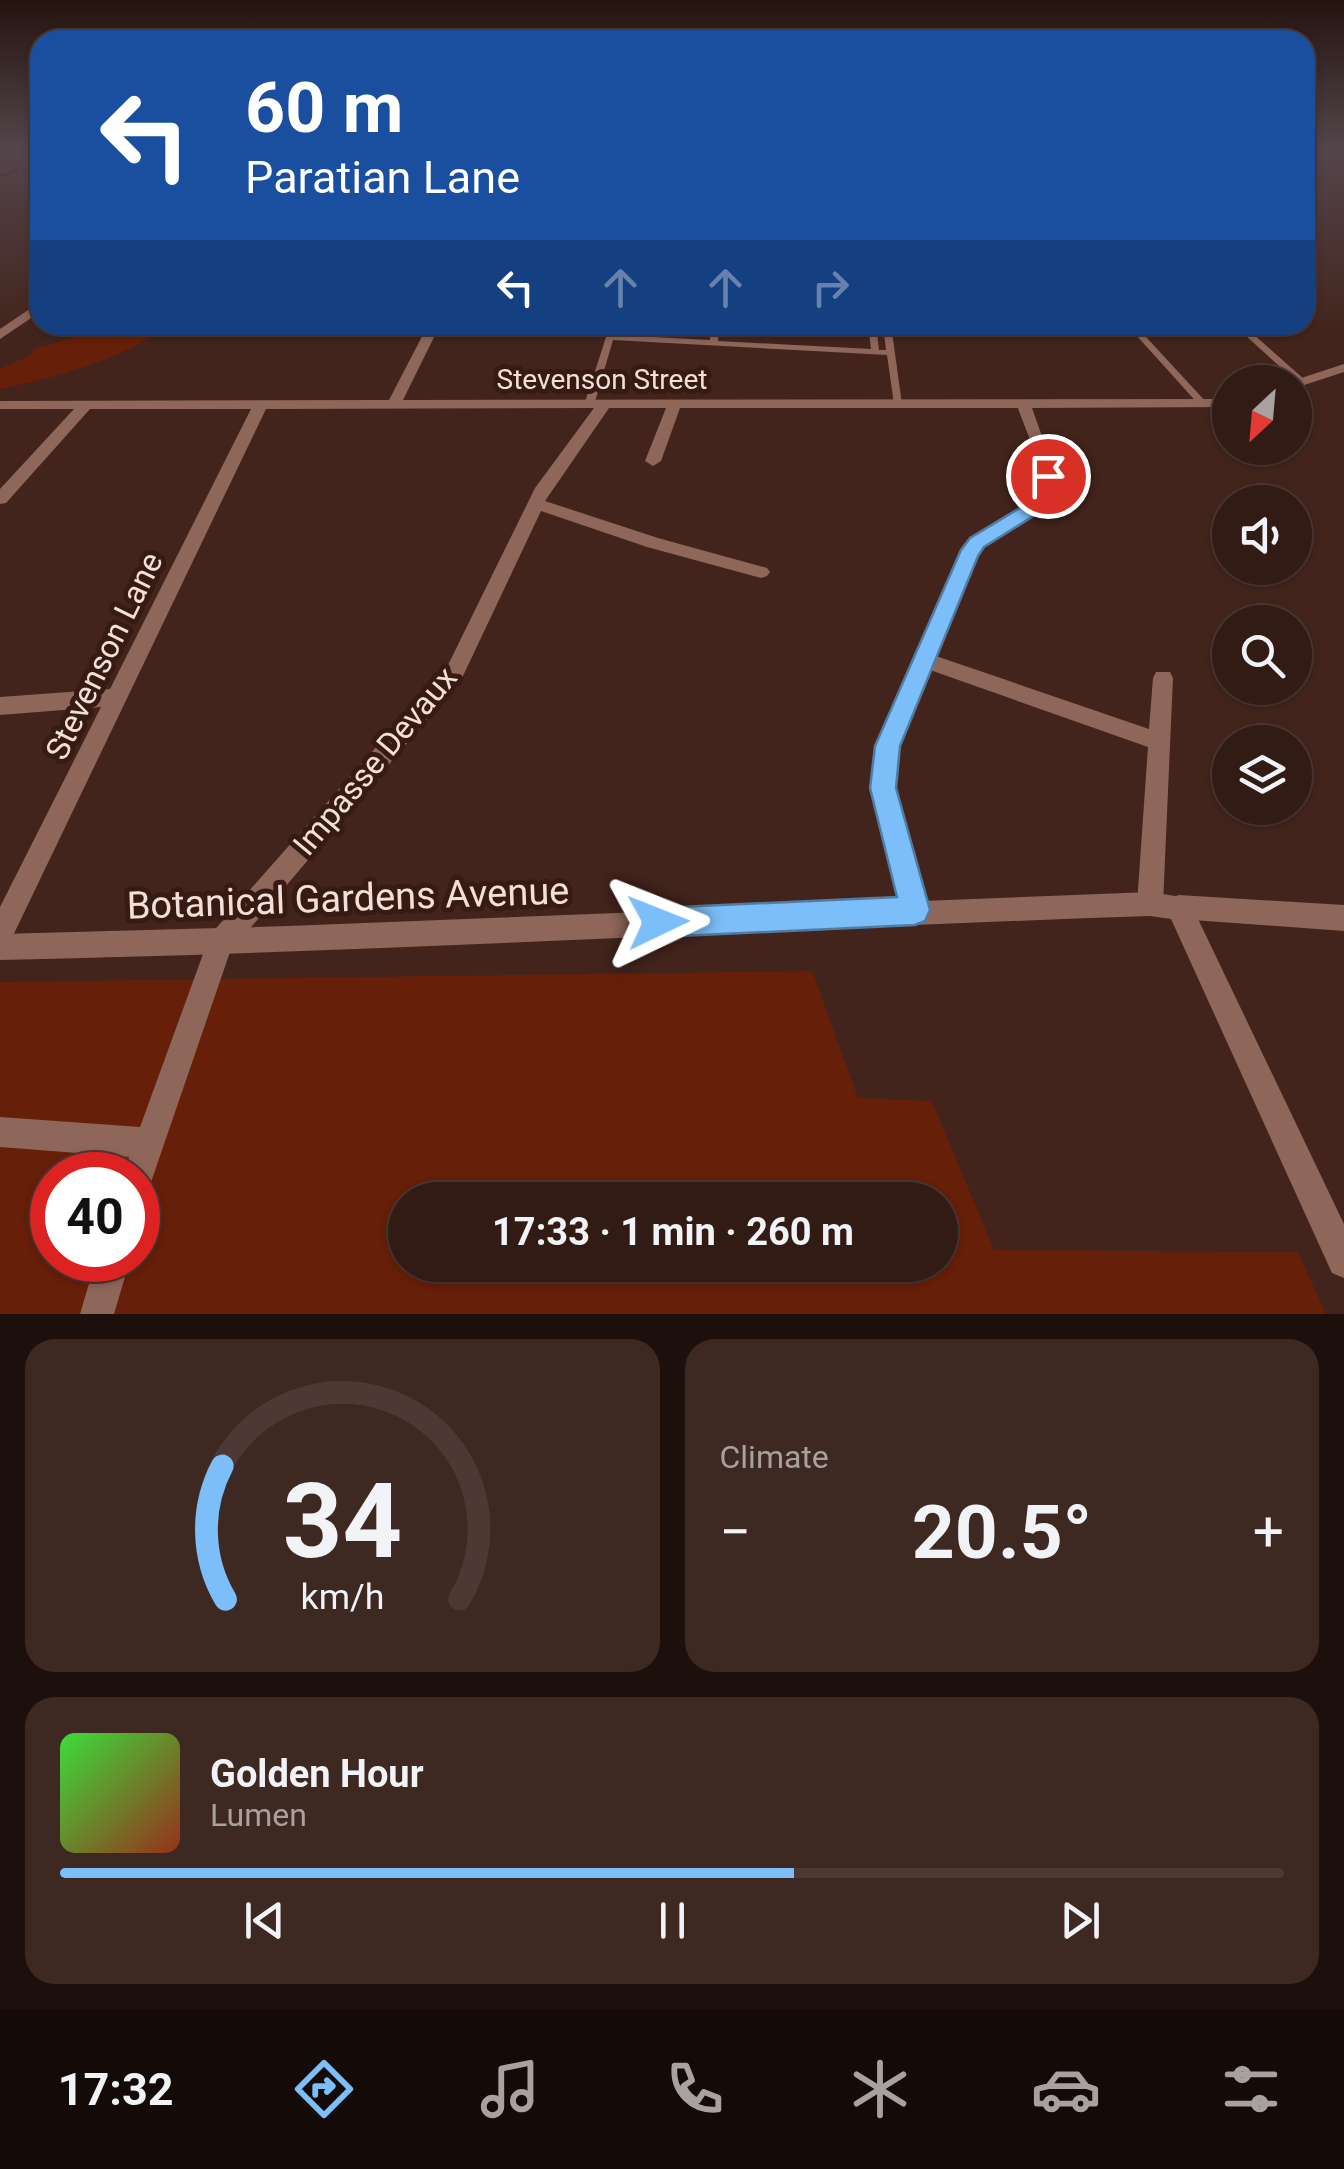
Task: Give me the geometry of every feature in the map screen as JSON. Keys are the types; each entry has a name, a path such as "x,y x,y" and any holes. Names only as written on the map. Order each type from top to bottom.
{"street":[{"path":"0,335 30,313"},
{"path":"394,404 429,335"},
{"path":"1312,378 1344,368"},
{"name":"Stevenson Lane","path":"0,935 261,404"},
{"path":"653,461 674,404"},
{"path":"915,910 883,788 888,746 977,542 1030,512 1041,503 1048,489 1048,476 1024,404"},
{"name":"Stevenson Street","path":"0,405 1212,404"},
{"path":"3,492 86,405"},
{"name":"Impasse Devaux","path":"145,1152 219,944 455,672 536,503 597,405"},
{"path":"536,503 653,543 760,572"},
{"path":"924,660 1159,742"},
{"path":"1163,678 1159,742 1164,906 1341,1248"},
{"path":"0,706 117,697"},
{"name":"Botanical Gardens Avenue","path":"0,947 219,944 915,910 1164,906 1344,918"},
{"path":"0,1132 147,1144"},
{"path":"98,1314 107,1282"}],"lane":[{"path":"714,335 714,342"},
{"path":"873,335 875,352"},
{"path":"887,335 898,404"},
{"path":"1139,335 1204,404"},
{"path":"1248,335 1279,365"},
{"path":"597,405 610,337 890,353"}],"shaded area":[{"path":"79,335 154,335 88,366 0,389 0,369 33,354 32,350"},
{"path":"812,971 858,1098 932,1101 994,1250 1298,1252 1326,1314 0,1314 0,982"}],"route":[{"path":"658,922 915,910 883,788 888,746 968,555 977,542 1041,503 1048,489 1048,476"}]}
